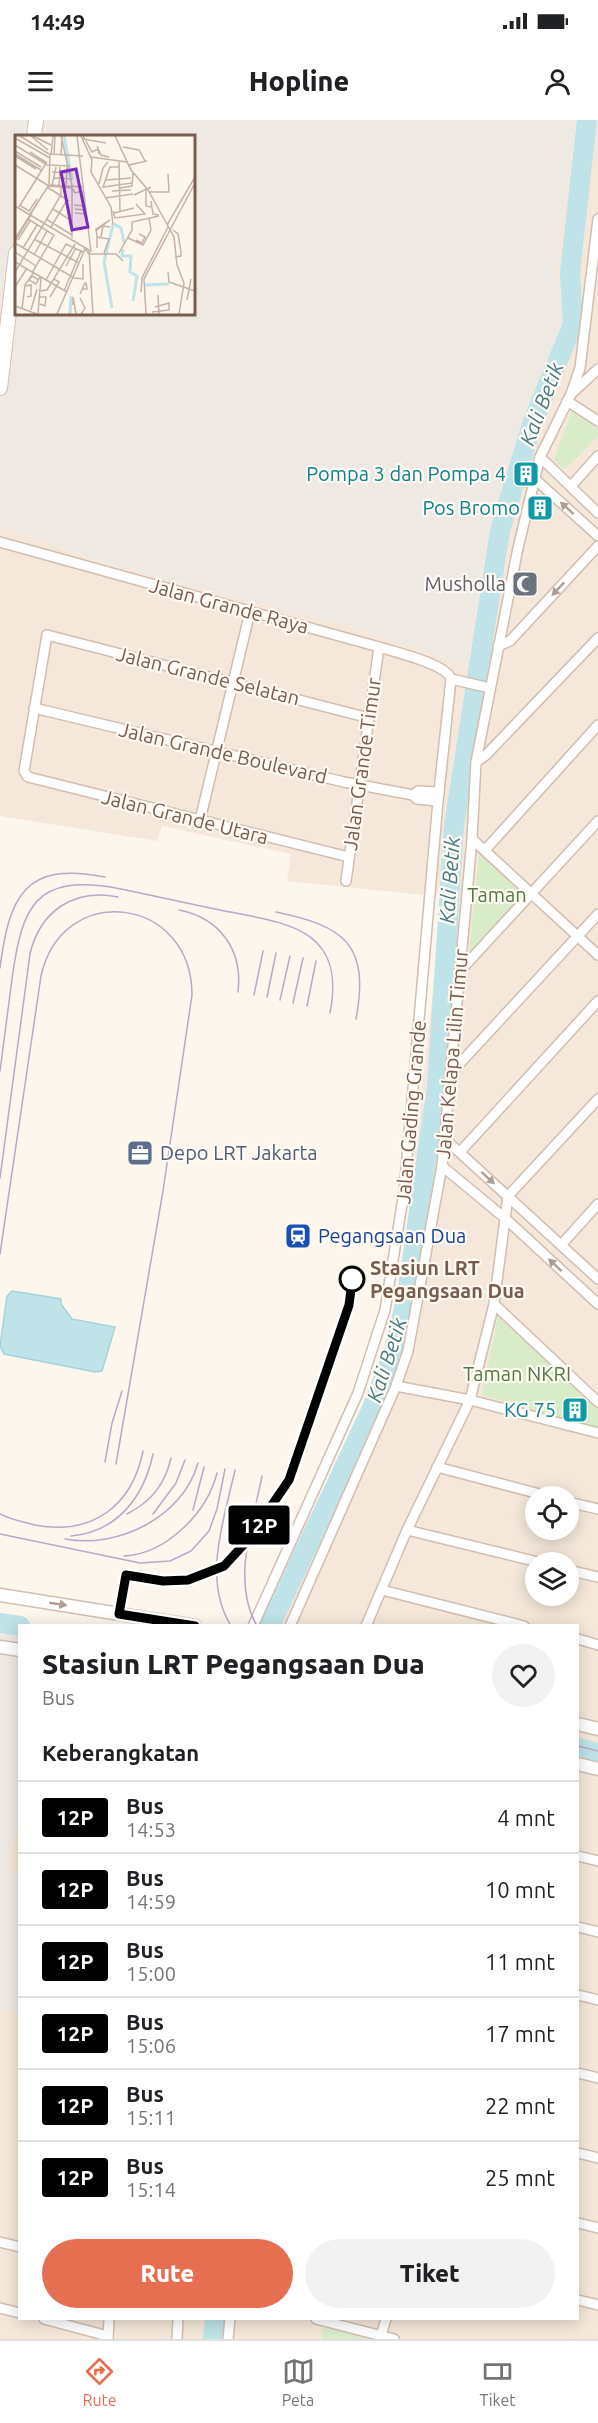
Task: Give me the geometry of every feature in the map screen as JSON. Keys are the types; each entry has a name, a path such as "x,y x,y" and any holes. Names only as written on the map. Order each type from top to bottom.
{"main road":[{"path":"34,135 36,120"},
{"path":"0,388 15,261"}],"street":[{"name":"Jalan Kelapa Lilin Timur","path":"291,1624 396,1386 408,1351 445,1139 472,839 476,762 488,685 539,461 569,398 580,368 594,270 598,219"},
{"path":"598,369 569,398 598,421"},
{"path":"571,486 598,456"},
{"path":"539,461 571,486 598,513"},
{"path":"536,478 598,536"},
{"name":"Jalan Grande Raya","path":"0,542 379,647 438,667 448,672 453,680 488,685"},
{"path":"497,650 510,641 598,546"},
{"path":"200,820 250,612"},
{"name":"Jalan Grande Selatan","path":"34,708 47,635 369,718"},
{"path":"476,762 486,755 598,638"},
{"name":"Jalan Grande Timur","path":"346,881 379,647"},
{"name":"Jalan Gading Grande","path":"254,1624 358,1393 385,1310 404,1192 438,796 453,680"},
{"name":"Jalan Grande Boulevard","path":"34,708 360,785 413,795 418,791 438,796"},
{"name":"Jalan Grande Utara","path":"34,708 24,771 28,777 349,857"},
{"path":"486,849 598,725"},
{"path":"460,971 598,821"},
{"path":"472,839 486,849 598,955"},
{"path":"451,1074 598,914"},
{"path":"460,1152 598,1001"},
{"path":"367,1624 407,1530 470,1400 494,1304 508,1196 598,1099"},
{"path":"445,1139 598,1279"},
{"path":"441,1166 506,1219 598,1304"},
{"path":"561,1245 598,1204"},
{"path":"494,1304 598,1402"},
{"path":"396,1386 470,1400 598,1433"},
{"path":"437,1467 525,1490"},
{"path":"579,1505 598,1509"},
{"path":"407,1530 525,1559"},
{"path":"579,1572 598,1577"},
{"path":"381,1590 516,1624"},
{"path":"0,1595 182,1624"},
{"path":"579,1640 598,1645"},
{"path":"0,1647 18,1650"},
{"path":"579,1724 598,1729"},
{"path":"579,1764 598,1769"},
{"path":"579,1856 598,1861"},
{"path":"579,1927 598,1932"},
{"path":"579,1995 598,2000"},
{"path":"579,2073 598,2078"},
{"path":"579,2153 598,2158"},
{"path":"579,2223 598,2228"},
{"path":"0,2242 18,2246"},
{"path":"579,2300 598,2305"},
{"path":"0,2308 18,2312"},
{"path":"48,2320 108,2337 109,2320"},
{"path":"177,2339 178,2320"},
{"path":"228,2339 230,2320"},
{"path":"320,2320 394,2339"},
{"path":"381,2337 386,2320"}],"shaded area":[{"path":"0,120 577,120 556,271 566,320 488,536 467,665 348,626 101,562 0,525"},
{"path":"577,120 598,120 598,2339 0,2339 0,2009 18,2013 18,2320 579,2320 579,1624 255,1624 356,1425 380,1366 402,1274 443,897 287,881 291,854 162,826 157,841 0,816 0,525 101,562 348,626 467,665 488,536 566,320 556,271"},
{"path":"0,1625 18,1627 18,1822 6,1869 18,1873 18,2013 0,2009"},
{"path":"18,1822 18,1873 6,1869"}],"green space":[{"path":"573,407 598,430 598,436 564,470 554,460"},
{"name":"Taman","path":"479,850 529,894 469,955"},
{"name":"Taman NKRI","path":"498,1315 598,1409 598,1428 482,1395"},
{"path":"324,2327 371,2339 321,2339"}],"water":[{"path":"12,1291 61,1299 61,1304 72,1319 115,1327 102,1371 95,1372 4,1354 0,1346 7,1296"}],"waterway":[{"name":"Kali Betik","path":"271,1624 373,1406 394,1352 407,1295 437,1086 454,826 500,531 532,424 573,324 570,273 587,120"},
{"path":"521,462 533,472"},
{"path":"0,1623 18,1626"},
{"path":"579,1748 598,1753"},
{"name":"Kali Betik","path":"213,2339 215,2320"}],"tram line":[{"path":"0,968 9,921 16,903 26,890 39,880 56,874 78,873 105,877"},
{"path":"0,1071 12,979 21,932 28,914 37,901 50,891 67,886 89,885 116,888 287,925 305,934 320,946 329,962 333,984 330,1013"},
{"path":"0,1178 30,954 35,939 42,926 61,906 87,896 118,897"},
{"path":"179,910 206,920 226,938 237,963 238,992"},
{"path":"0,1254 41,976 54,945 73,925 98,914 124,912 150,920 171,937 186,962 192,995 163,1191 116,1464"},
{"path":"276,912 319,924 335,932 347,943 355,956 359,973 356,1019"},
{"path":"254,995 263,951"},
{"path":"267,997 276,953"},
{"path":"280,1000 290,956"},
{"path":"293,1003 303,958"},
{"path":"307,1006 316,961"},
{"path":"105,1462 112,1423 122,1391"},
{"path":"0,1514 35,1525 56,1527 74,1526 91,1521 106,1513 130,1487 143,1451"},
{"path":"71,1536 102,1528 126,1510 143,1484 153,1454"},
{"path":"127,1514 144,1503 156,1491 165,1476 171,1458"},
{"path":"153,1514 176,1483 185,1460"},
{"path":"65,1539 85,1541 106,1539 126,1534 146,1525 178,1499 190,1482 198,1463"},
{"path":"193,1510 204,1467"},
{"path":"0,1534 140,1563 170,1561 191,1551 209,1531 217,1509 225,1469"},
{"path":"230,1624 222,1608 217,1569 221,1529 235,1470"},
{"path":"124,1556 140,1554 155,1548 182,1529 204,1503 217,1473"},
{"path":"256,1624 249,1609 245,1571 246,1552 262,1476"},
{"path":"579,1746 598,1751"}],"bus line":[{"name":"12P","path":"182,1624 119,1614 126,1575 163,1581 188,1580 224,1566 248,1540 289,1480 349,1305 353,1274"}],"place":[{"name":"Pompa 3 dan Pompa 4","path":"526,474"},
{"name":"Pos Bromo","path":"540,508"},
{"name":"Musholla","path":"525,584"},
{"name":"Depo LRT Jakarta","path":"140,1153"},
{"name":"Pegangsaan Dua","path":"298,1236"},
{"name":"Stasiun LRT Pegangsaan Dua","path":"352,1279"},
{"name":"KG 75","path":"575,1410"}]}
